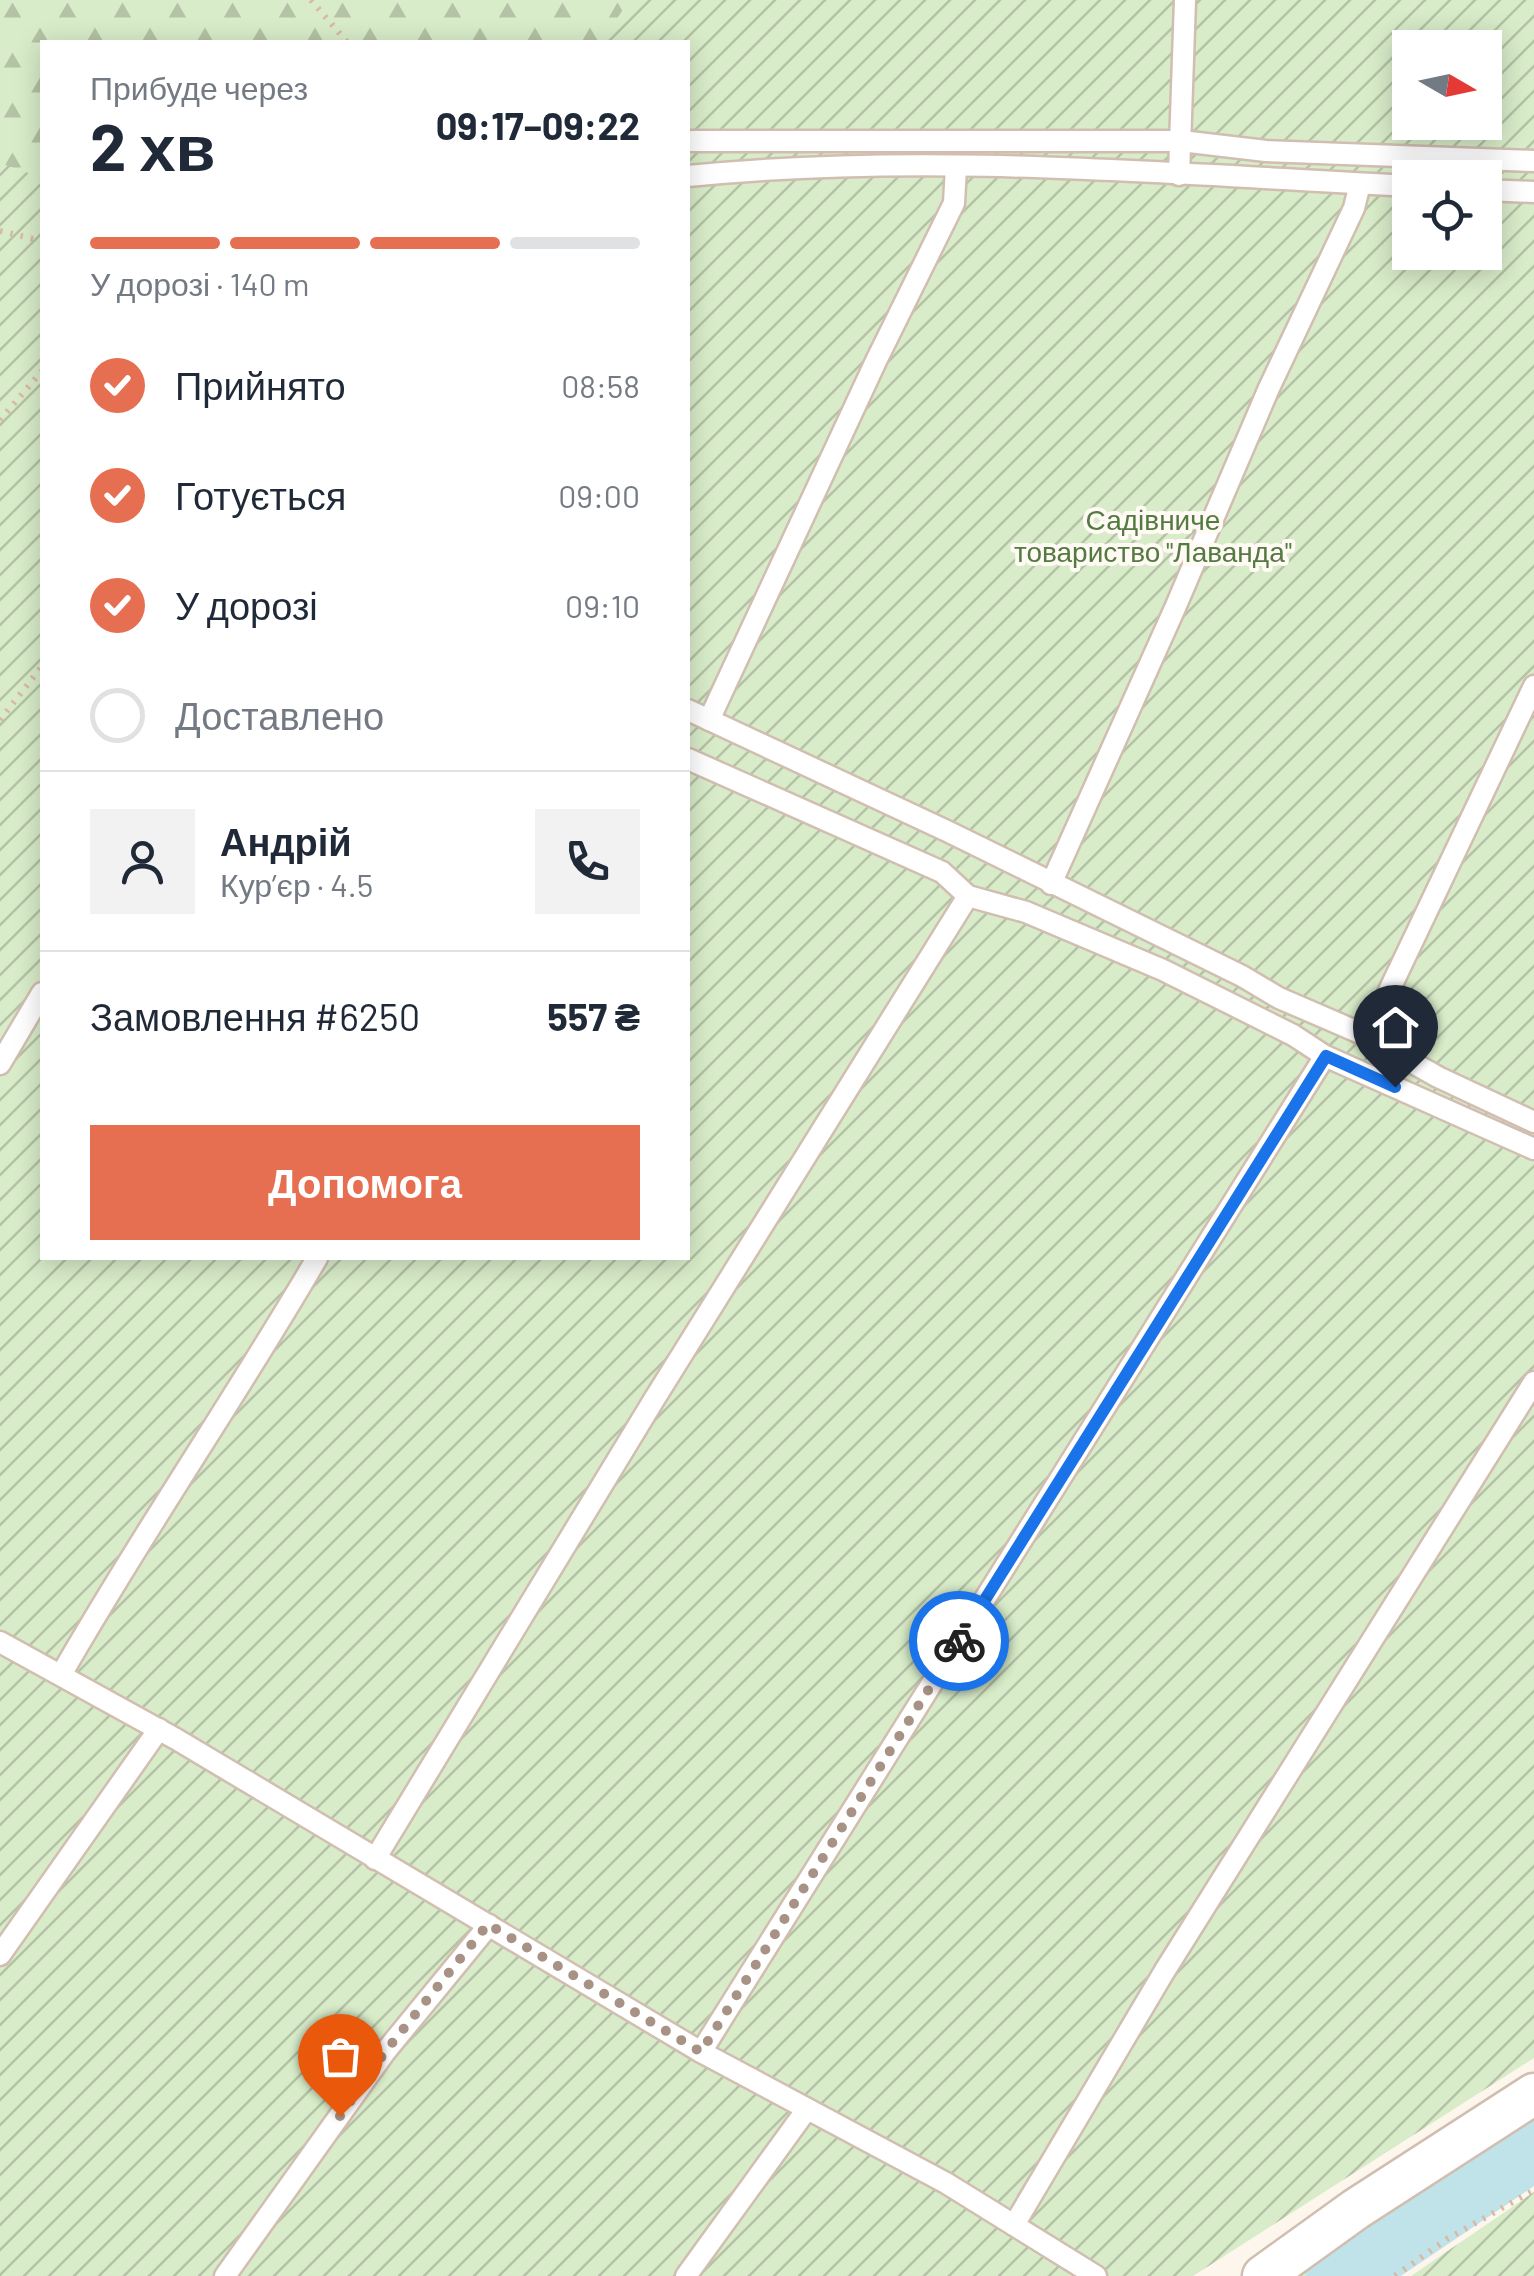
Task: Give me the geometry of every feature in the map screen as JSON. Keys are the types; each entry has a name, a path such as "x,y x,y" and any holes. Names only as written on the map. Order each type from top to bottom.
{"street":[{"path":"1263,2276 1356,2209 1534,2094"}],"lane":[{"path":"1179,175 1185,0"},
{"path":"690,141 1181,140 1266,151 1534,161"},
{"path":"708,720 954,203 956,167"},
{"path":"690,176 748,170 956,167 1392,185"},
{"path":"1051,884 1117,731 1176,608 1269,388 1354,208 1360,184"},
{"path":"1502,191 1534,192"},
{"path":"1367,1037 1534,686"},
{"path":"690,711 1242,976 1279,998 1367,1037 1438,1078 1534,1122"},
{"path":"690,760 942,872 968,896 1026,912 1163,970 1326,1056 1534,1149"},
{"path":"375,1859 654,1398 968,896"},
{"path":"0,1064 40,996"},
{"path":"701,2052 1326,1056"},
{"path":"60,1675 124,1564 271,1337 316,1260"},
{"path":"1014,2225 1164,1972 1534,1382"},
{"path":"0,1642 159,1729 701,2052 946,2183 1096,2276"},
{"path":"0,1955 159,1729"},
{"path":"225,2276 385,2052 488,1924"},
{"path":"686,2276 808,2108"}],"path":[{"path":"310,0 345,40"},
{"path":"0,230 40,240"},
{"path":"0,420 40,373"},
{"path":"0,720 40,669"},
{"path":"1395,2276 1448,2239 1534,2190"}],"green space":[{"path":"0,0 647,0 616,40 40,40 40,244 0,214"},
{"name":"Садівниче товариство \"Лаванда\"","path":"629,0 1534,0 1534,2058 1193,2276 0,2276 0,163 40,177 40,1260 690,1260 690,40 603,40"},
{"path":"1534,2110 1534,2182 1464,2222 1389,2276 1281,2276"},
{"path":"1534,2192 1534,2276 1411,2276"}],"waterway":[{"path":"1340,2276 1534,2145"}],"way so far":[{"path":"340,2116 385,2052 488,1924 701,2052 959,1641"}],"route":[{"path":"959,1641 1326,1056 1395,1087"}]}
